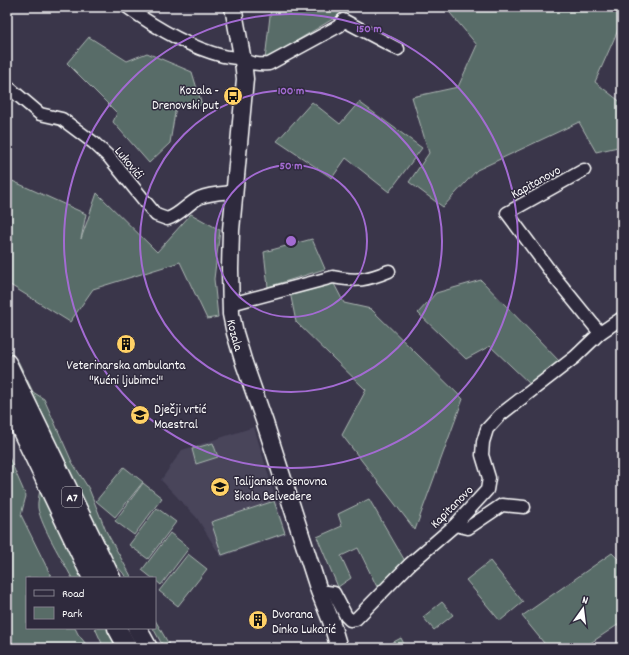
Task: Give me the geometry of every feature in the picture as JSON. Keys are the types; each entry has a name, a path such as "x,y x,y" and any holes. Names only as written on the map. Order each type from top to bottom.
{"highway":[{"name":"A7","path":"7,363 111,577"},
{"name":"A7","path":"7,400 92,577"},
{"path":"118,629 128,648"},
{"path":"137,629 148,648"}],"main road":[{"name":"Kozala","path":"236,9 243,61 244,86 234,192 230,263 231,304 234,333 339,648"}],"street":[{"path":"127,7 162,30 184,42 208,51 258,65 269,64 339,26 343,20 398,49"},
{"name":"Lukovići","path":"7,86 40,114 62,119 94,143 109,157 156,215 167,219 175,216 200,198 216,193 234,192"},
{"name":"Kapitanovo","path":"584,170 507,213 553,275 600,333"},
{"path":"231,304 333,277 350,280 363,280 389,271"},
{"name":"Kapitanovo","path":"319,591 334,593 346,616 350,620 356,619 410,564 455,525 487,490 489,478 482,455 483,442 487,429 500,415 575,357 600,333 622,318"},
{"path":"455,525 468,528 502,505 524,507"}],"shaded area":[{"name":"Talijanska osnovna škola Belvedere","path":"254,427 286,534 221,557 197,518 161,480 182,450"}],"green space":[{"path":"271,7 340,7 341,14 265,60"},
{"path":"445,7 622,7 622,21 595,82 622,103 622,146 596,152 579,122 477,170 443,207 409,182 429,153 412,97 458,87 477,45"},
{"path":"89,37 127,61 147,53 192,72 202,105 176,106 170,143 149,163 113,122 117,113 67,63"},
{"path":"312,102 340,124 359,102 422,148 389,192 346,158 332,178 277,141"},
{"path":"8,179 86,214 81,239 97,193 157,252 191,214 220,230 214,279 218,317 207,319 180,262 93,289 70,322 7,283"},
{"path":"312,239 325,269 268,287 264,252"},
{"path":"332,280 344,303 371,309 463,399 415,530 342,435 366,390 296,322 290,292"},
{"path":"481,280 561,363 531,385 490,346 466,359 418,313 436,293"},
{"path":"7,345 16,362 18,361 33,392 44,399 72,462 89,489 106,531 131,577 125,577 107,555 31,395 7,350"},
{"path":"213,443 218,457 196,464 192,449"},
{"path":"7,453 26,496 21,515 52,577 26,577 26,629 76,629 89,648 7,648"},
{"path":"124,467 143,482 115,517 96,501"},
{"path":"143,483 162,498 134,535 115,521"},
{"path":"40,487 85,577 71,577 43,524 38,503"},
{"path":"369,499 405,561 378,589 358,548 341,556 351,578 338,587 317,537 342,526 338,514"},
{"path":"274,501 285,533 222,555 211,522"},
{"path":"157,508 176,522 148,559 129,545"},
{"path":"170,533 189,548 161,585 156,581 156,577 151,577 142,570"},
{"path":"612,553 622,563 622,622 583,648 548,648 522,616"},
{"path":"188,554 207,569 178,606 159,591"},
{"path":"490,561 523,602 500,621 466,580"},
{"path":"442,602 453,615 434,630 423,617"},
{"path":"156,622 171,648 164,648 154,629 156,629"},
{"path":"95,629 108,629 118,648 104,648"},
{"path":"401,638 406,648 387,648 386,646"}],"place":[{"name":"Kozala - Drenovski put","path":"233,96"},
{"name":"Veterinarska ambulanta \"Kućni ljubimci\"","path":"126,344"},
{"name":"Dječji vrtić Maestral","path":"140,415"},
{"name":"Talijanska osnovna škola Belvedere","path":"220,487"},
{"name":"Dvorana Dinko Lukarić","path":"258,620"}]}
